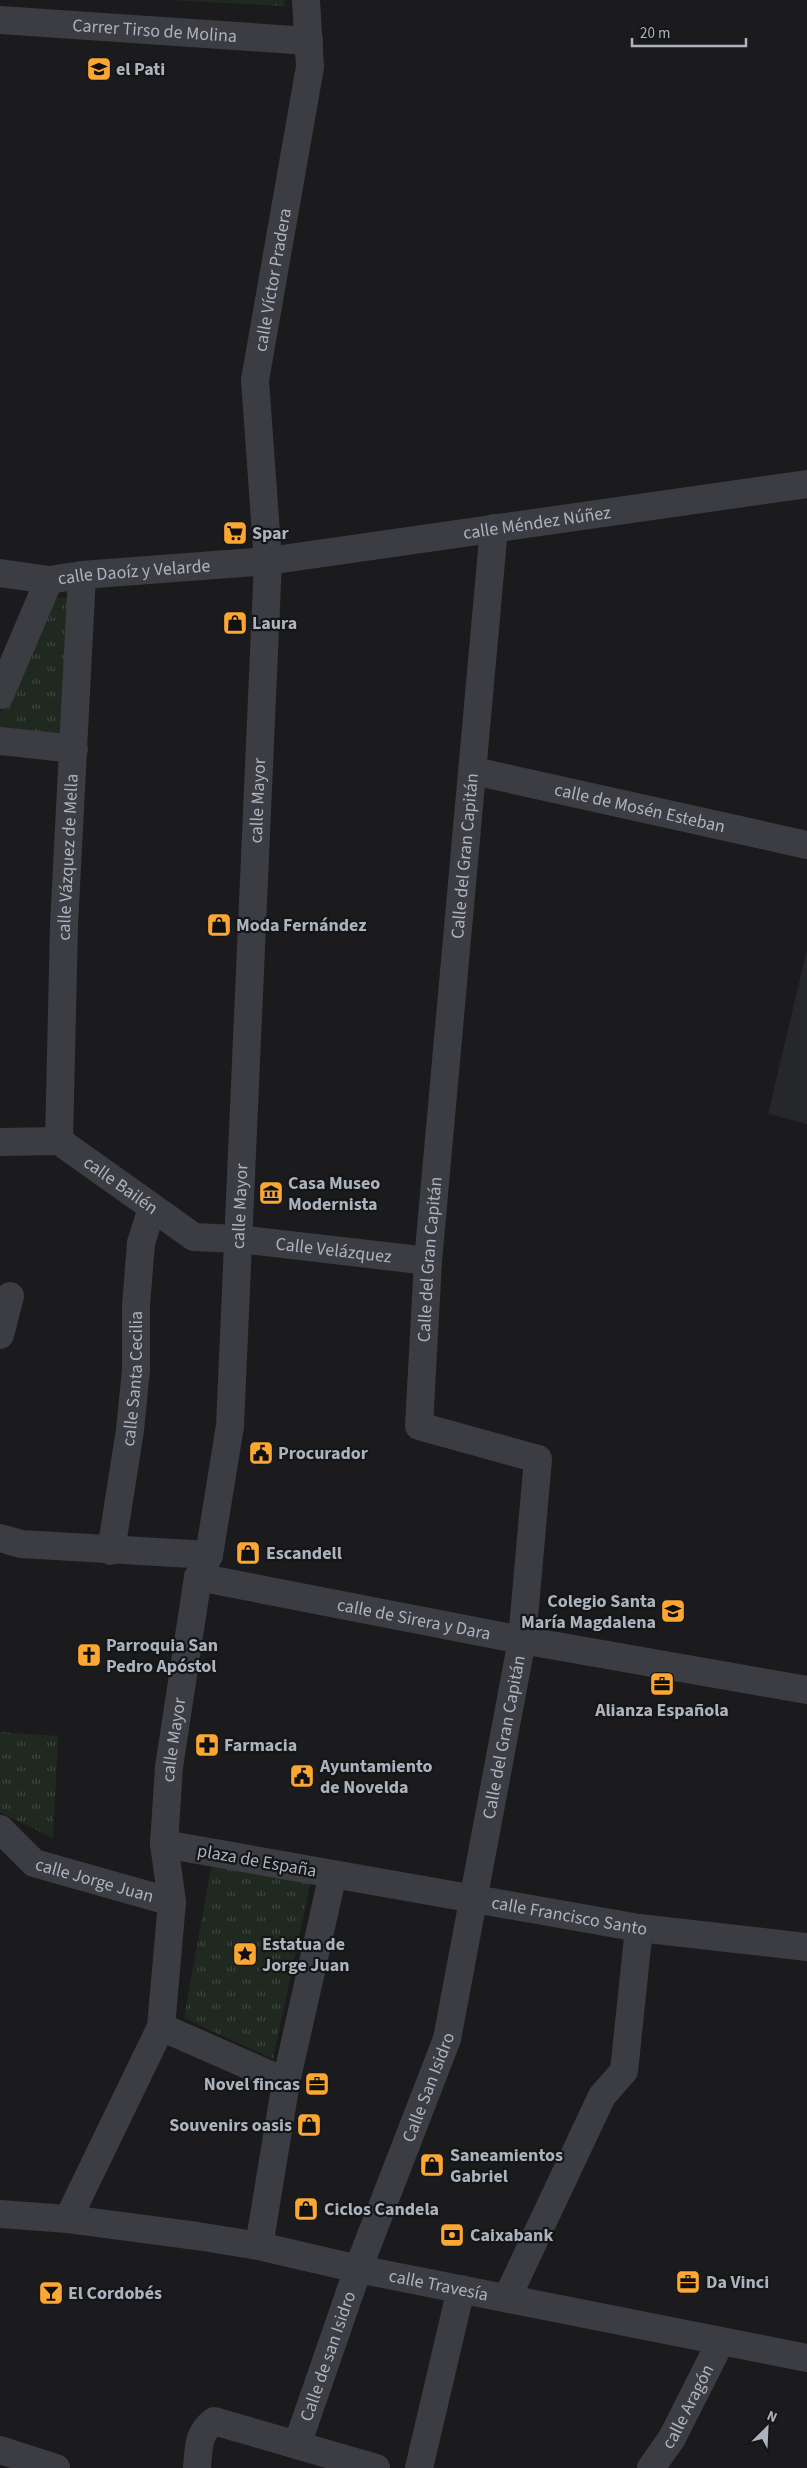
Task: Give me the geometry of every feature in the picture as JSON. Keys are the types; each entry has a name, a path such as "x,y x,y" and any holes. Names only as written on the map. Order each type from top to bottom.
{"street":[{"name":"calle Víctor Pradera","path":"268,561 255,380 310,67 309,0"},
{"name":"Carrer Tirso de Molina","path":"0,20 309,41"},
{"name":"calle Méndez Núñez","path":"268,561 807,484"},
{"name":"Calle del Gran Capitán","path":"474,1898 522,1640 538,1459 419,1426 428,1261 474,771 494,528"},
{"name":"calle Daoíz y Velarde","path":"0,573 50,580 82,575 268,561"},
{"name":"calle Mayor","path":"164,1844 169,1767 203,1566 230,1426 268,561"},
{"name":"calle Vázquez de Mella","path":"59,1141 64,924 82,575"},
{"path":"0,695 50,580"},
{"path":"0,741 74,749"},
{"name":"calle de Mosén Esteban","path":"474,771 807,845"},
{"name":"calle Bailén","path":"59,1141 194,1237 239,1239"},
{"path":"0,1142 59,1141"},
{"name":"calle Santa Cecilia","path":"111,1550 130,1430 134,1390 136,1306 141,1243 152,1208"},
{"name":"Calle Velázquez","path":"239,1239 428,1261"},
{"path":"0,1336 10,1296"},
{"name":"calle de Sirera y Dara","path":"0,1538 21,1544 111,1550 203,1566 522,1640 807,1690"},
{"name":"calle Jorge Juan","path":"2,1835 34,1863 172,1902"},
{"path":"68,2220 161,2027 172,1902 164,1844"},
{"name":"plaza de España","path":"164,1844 333,1874 286,2082 259,2246"},
{"name":"calle Francisco Santo","path":"333,1874 639,1928 807,1947"},
{"name":"Calle San Isidro","path":"358,2269 447,2038 474,1898"},
{"path":"507,2298 602,2096 624,2071 639,1928"},
{"path":"161,2027 286,2082"},
{"name":"calle Travesía","path":"0,2214 68,2220 197,2236 259,2246 358,2269 807,2358"},
{"name":"Calle de san Isidro","path":"297,2445 358,2269"},
{"path":"419,2468 461,2289"},
{"name":"calle Aragón","path":"651,2468 672,2438 721,2342"},
{"path":"197,2468 199,2447 204,2429 214,2421 376,2468"},
{"path":"0,2450 56,2468"}],"shaded area":[{"path":"807,949 807,1124 768,1114"}],"green space":[{"path":"167,0 284,0 285,6"},
{"path":"46,597 75,598 68,737 0,731 0,714"},
{"path":"0,1732 58,1736 53,1838 0,1812"},
{"path":"212,1862 311,1881 273,2059 184,2018"}],"place":[{"name":"el Pati","path":"99,69"},
{"name":"Spar","path":"235,533"},
{"name":"Laura","path":"235,623"},
{"name":"Moda Fernández","path":"219,925"},
{"name":"Casa Museo Modernista","path":"271,1193"},
{"name":"Procurador","path":"261,1453"},
{"name":"Escandell","path":"248,1553"},
{"name":"Colegio Santa María Magdalena","path":"673,1611"},
{"name":"Parroquia San Pedro Apóstol","path":"89,1655"},
{"name":"Alianza Española","path":"662,1684"},
{"name":"Farmacia","path":"207,1745"},
{"name":"Ayuntamiento de Novelda","path":"302,1776"},
{"name":"Estatua de Jorge Juan","path":"245,1954"},
{"name":"Novel fincas","path":"317,2084"},
{"name":"Souvenirs oasis","path":"309,2125"},
{"name":"Saneamientos Gabriel","path":"432,2165"},
{"name":"Ciclos Candela","path":"306,2209"},
{"name":"Caixabank","path":"452,2235"},
{"name":"Da Vinci","path":"688,2282"},
{"name":"El Cordobés","path":"51,2293"}]}
